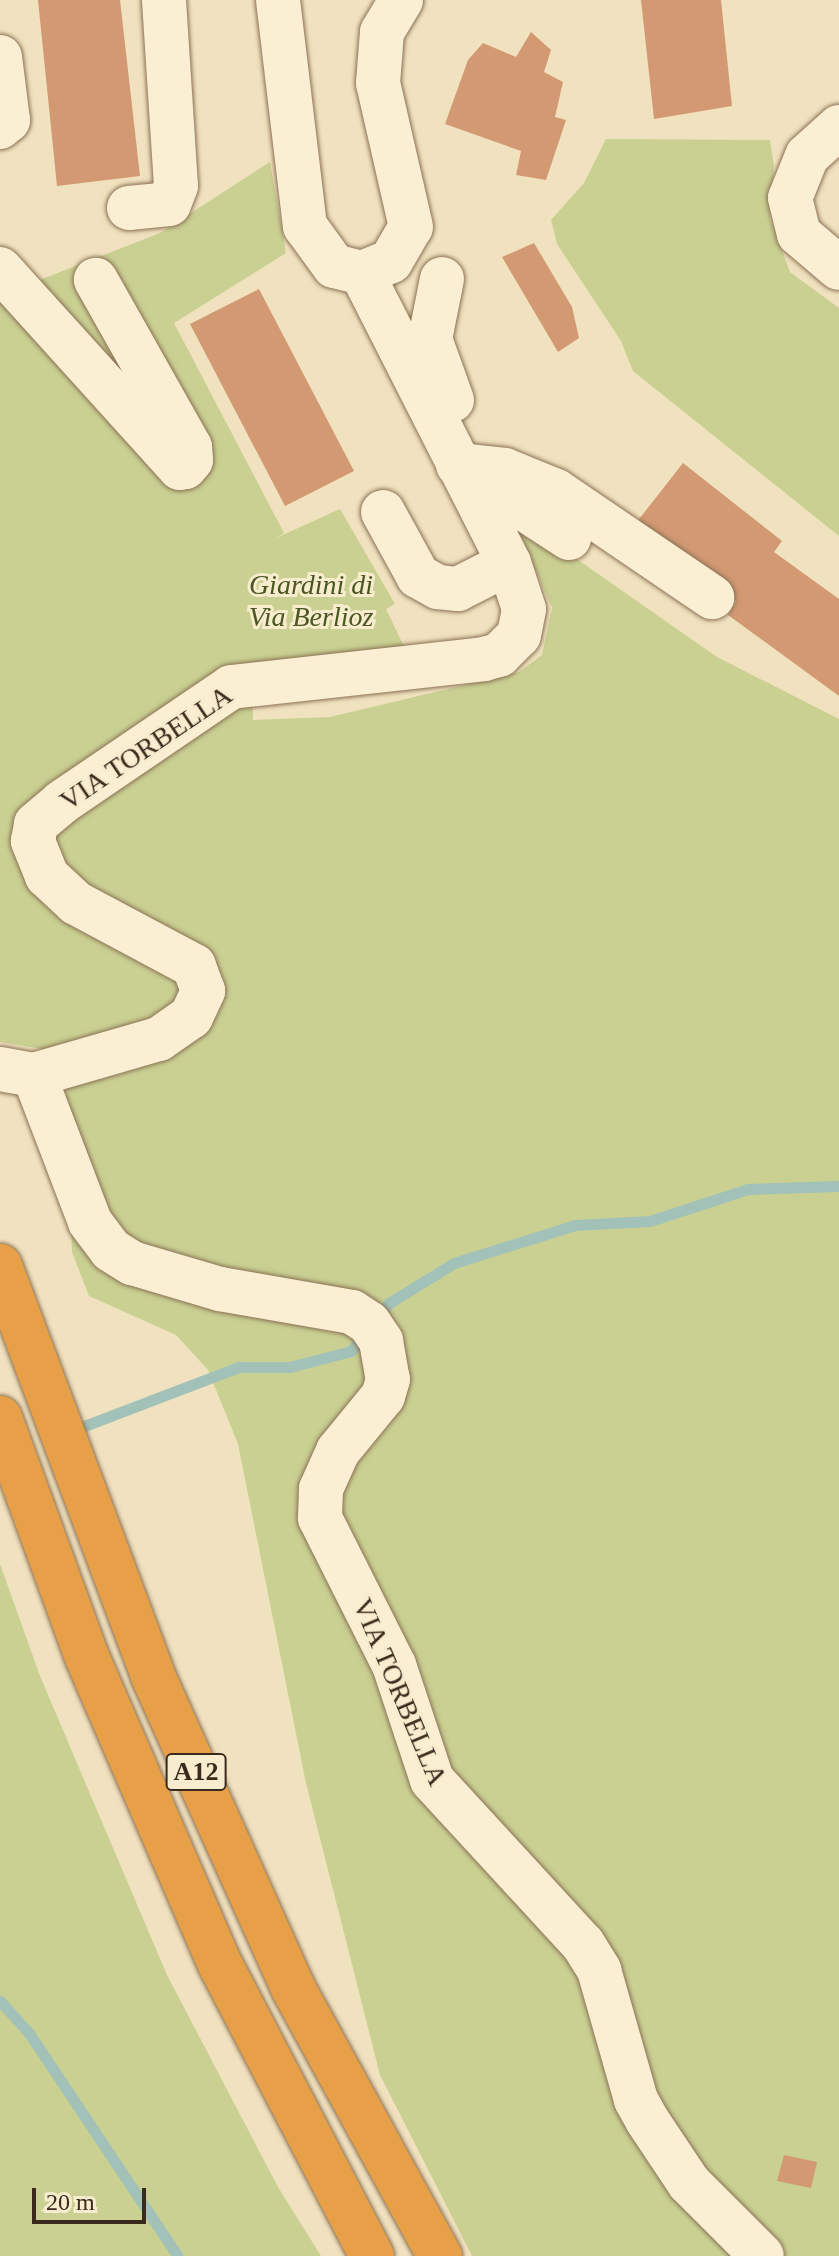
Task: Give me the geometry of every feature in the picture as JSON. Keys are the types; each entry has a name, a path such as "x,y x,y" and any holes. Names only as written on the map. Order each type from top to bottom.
{"highway":[{"name":"A12","path":"0,1266 165,1705 293,1988 440,2256"},
{"name":"A12","path":"0,1418 87,1657 221,1966 372,2256"}],"street":[{"path":"129,208 169,204 176,186 164,0"},
{"path":"278,0 305,226 334,266 362,273 391,261 411,227 378,83 382,32 401,0"},
{"path":"0,57 8,120 0,127"},
{"path":"834,252 799,234 790,198 807,156 839,127"},
{"path":"0,269 180,468 185,467 191,460 190,447 96,280"},
{"name":"VIA TORBELLA","path":"362,273 509,563 524,609 523,624 511,647 499,655 231,687 127,754 36,824 36,857 58,890 177,954 194,966 203,991 191,1017 159,1039 17,1072 90,1222 111,1250 132,1263 220,1289 352,1312 369,1323 381,1341 387,1360 383,1396 338,1451 321,1489 320,1518 394,1665 432,1780 583,1944 599,1970 636,2100 647,2120 689,2183 762,2256"},
{"name":"VIA TORBELLA","path":"442,279 430,339 456,411 458,465"},
{"path":"458,465 569,538"},
{"path":"458,465 505,470 556,491 712,597"},
{"path":"383,512 418,576 438,587 458,589 509,563"}],"green space":[{"path":"606,139 770,140 774,167 770,219 790,272 839,308 839,536 633,371 621,341 557,244 551,220 584,183"},
{"name":"Giardini di Via Berlioz","path":"270,162 286,253 174,323 284,533 276,538 340,509 395,604 386,609 411,661 252,668 253,720 330,717 519,672 542,655 552,608 511,513 717,657 839,719 839,2256 472,2256 380,2075 306,1783 238,1444 208,1370 176,1335 89,1296 72,1252 66,1085 55,1051 0,1042 0,290 32,283 160,233"},
{"path":"0,1564 40,1676 167,1975 278,2187 321,2256 0,2256"}],"building":[{"path":"38,0 120,0 140,176 57,186"},
{"path":"641,0 721,0 732,106 654,119"},
{"path":"531,32 551,50 544,72 563,82 555,117 566,120 546,180 516,175 521,151 445,124 468,60 483,43 516,57"},
{"path":"534,243 572,307 579,338 558,352 502,257"},
{"path":"259,289 354,471 285,506 190,324"},
{"path":"683,463 782,541 774,552 839,599 839,696 728,615 736,601 636,523"},
{"path":"784,2155 817,2162 811,2188 777,2181"}],"waterway":[{"path":"377,1318 389,1303 454,1263 575,1225 650,1221 748,1189 839,1186"},
{"path":"71,1431 239,1367 290,1367 351,1351 364,1335"},
{"path":"0,2001 29,2033 178,2256"}]}
